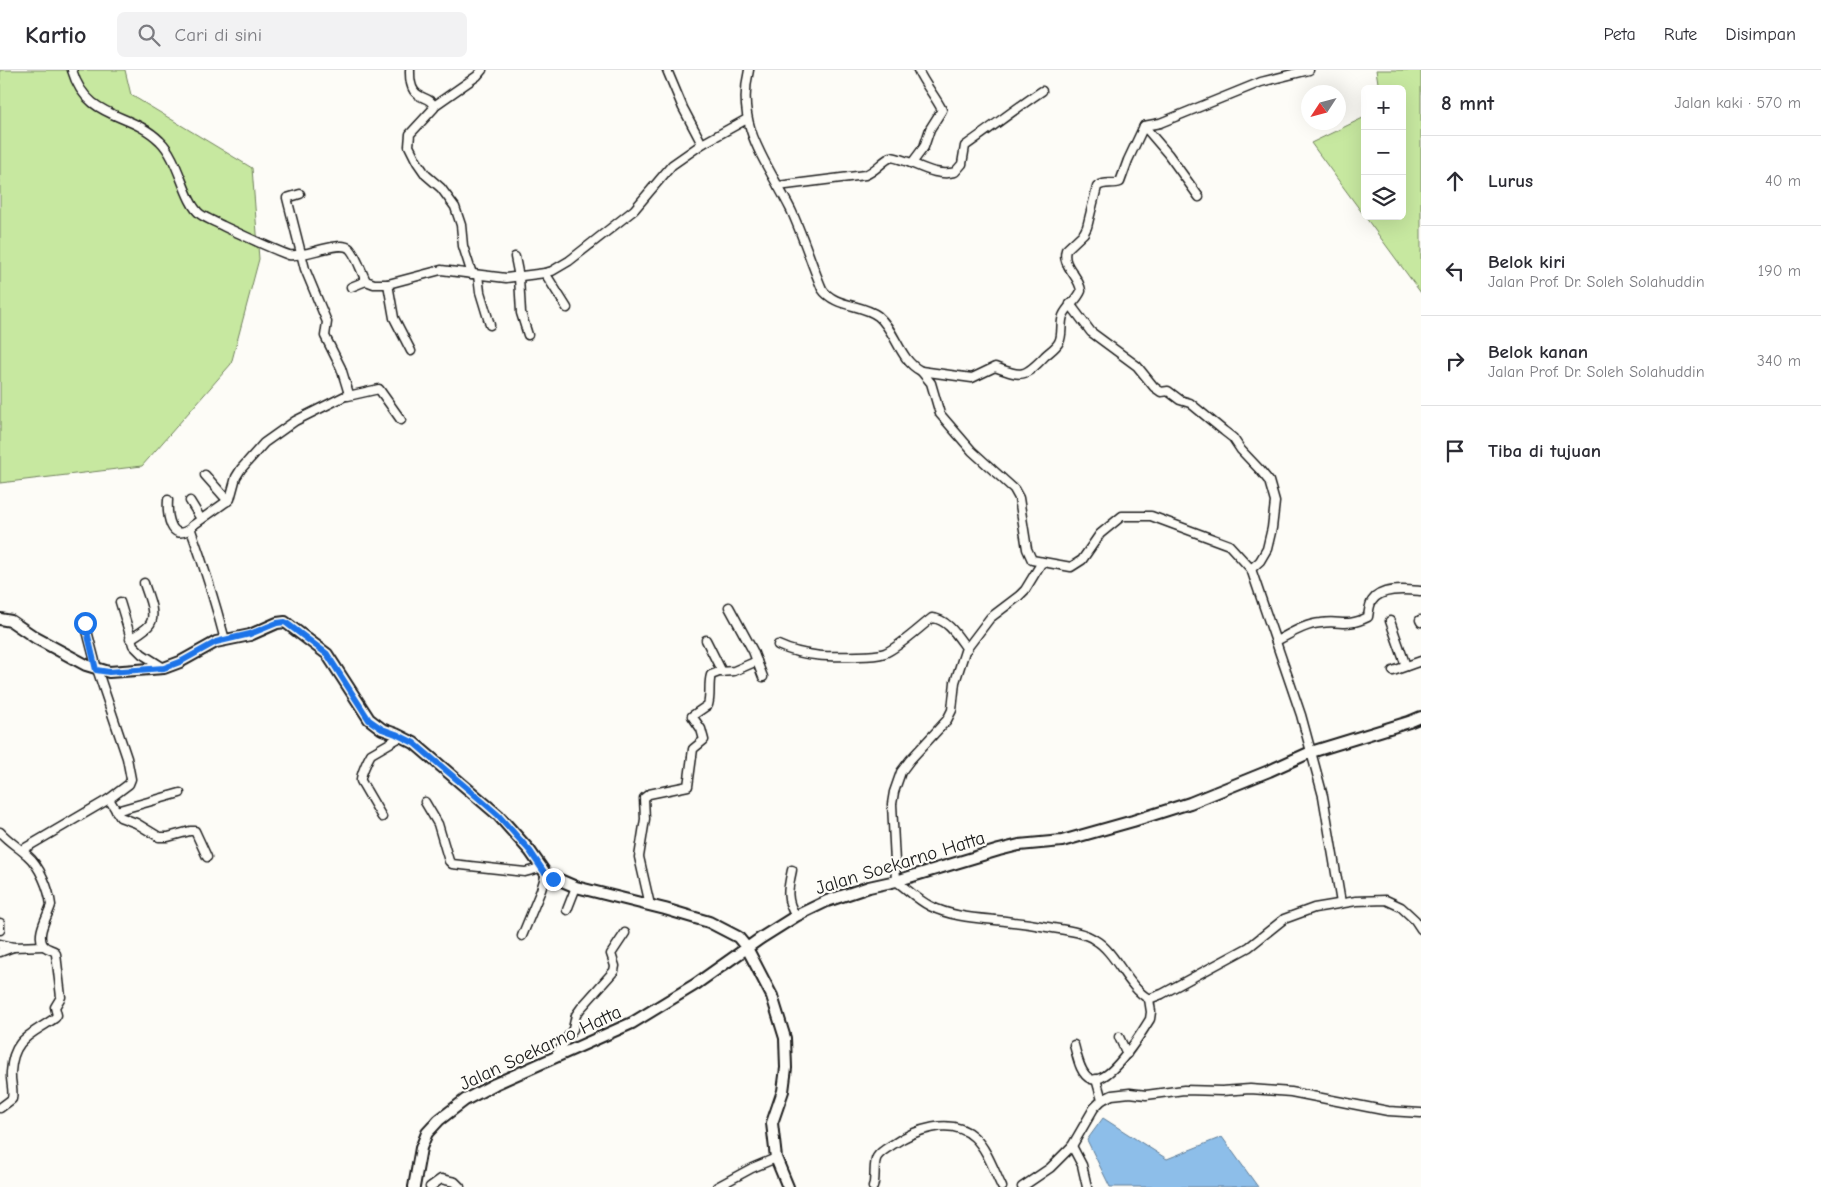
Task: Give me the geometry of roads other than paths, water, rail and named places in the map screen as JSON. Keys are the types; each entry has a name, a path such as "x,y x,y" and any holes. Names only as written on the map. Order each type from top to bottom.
{"street":[{"path":"72,70 82,91 97,107 139,127 160,140 177,167 192,204 199,213 285,254 294,256 337,246 345,246 350,250 366,281 374,284 388,284 441,270 506,278 545,273 569,261 634,210 672,165 702,144 747,119"},
{"path":"410,70 412,89 415,94 431,102 434,106"},
{"path":"482,70 477,76 434,106 432,111 410,134 409,146 423,172 437,183 455,207 461,225 463,246 475,275 490,325"},
{"path":"666,70 702,144"},
{"path":"749,70 744,92 747,119 754,141 797,225 824,292 843,302 873,313 880,318 906,359 921,371 931,384 940,414 972,451 1014,489 1019,498 1028,554 1032,560 1071,567 1082,560 1100,534 1122,516 1151,516 1229,545 1251,570 1276,641 1323,796 1341,903"},
{"path":"912,162 924,147 930,129 942,110 924,83 918,70"},
{"path":"1144,126 1160,123 1261,82 1309,70"},
{"path":"778,186 865,174 876,170 884,161 891,157 912,162 926,170 948,173 956,172 962,164 965,146 981,136 1002,117 1042,91"},
{"path":"1144,126 1168,154 1199,198"},
{"path":"921,371 972,378 995,367 1007,373 1022,375 1034,368 1060,341 1064,315 1070,304 1080,294 1081,286 1066,261 1066,250 1084,233 1087,227 1097,187 1103,184 1115,185 1120,182 1144,126"},
{"path":"300,194 287,198 301,255 327,322 325,336 341,368 349,390 348,396"},
{"path":"515,257 519,277 521,313 528,335"},
{"path":"545,273 566,308"},
{"path":"351,287 366,281"},
{"path":"388,284 394,318 411,350"},
{"path":"1070,304 1091,332 1137,366 1154,387 1161,392 1168,391 1180,400 1190,404 1228,434 1268,481 1275,502 1272,528 1267,549 1260,561 1251,570"},
{"path":"168,500 167,513 172,527 177,532 186,532 201,519 228,501 240,469 264,442 295,421 348,396 379,390 401,420"},
{"path":"205,475 228,501"},
{"path":"190,501 201,519"},
{"path":"191,528 216,602 225,640"},
{"path":"1042,562 1025,590 990,618 967,649 955,682 952,710 947,720 901,772 892,804 896,880 930,906 952,913 970,918 1064,930 1082,934 1096,940 1141,995 1149,999 1162,994 1249,947 1284,919 1314,908 1356,901 1386,900 1401,907 1415,920 1421,929"},
{"path":"130,639 150,625 152,620 152,612 144,583"},
{"path":"1276,641 1311,624 1323,622 1355,623 1368,617 1372,601 1379,595 1399,591 1421,591"},
{"path":"120,602 130,639 138,651 164,668"},
{"path":"729,607 757,660 763,677"},
{"path":"778,645 789,651 814,656 875,656 890,650 932,618 938,618 944,622 967,649"},
{"path":"0,619 10,621 96,670 109,672 164,668 225,640 250,634 277,623 289,624 327,654 369,720 382,729 402,736 414,743 498,815 530,851 543,871 541,890 522,936"},
{"path":"1390,621 1406,666"},
{"path":"22,850 109,799 129,784 131,780 131,773 96,670 85,623"},
{"path":"706,640 722,672"},
{"path":"650,906 639,857 645,819 644,798 650,794 688,786 693,749 704,740 692,716 708,705 711,675 734,671 757,660"},
{"path":"1393,671 1421,661"},
{"name":"Jalan Soekarno Hatta","path":"414,1187 421,1148 427,1133 439,1120 465,1100 495,1084 632,1023 696,984 796,916 839,896 999,850 1019,845 1062,841 1133,822 1190,803 1311,752 1421,717"},
{"path":"382,817 361,782 361,776 371,754 402,736"},
{"path":"116,811 180,793"},
{"path":"109,799 116,811 124,819 136,823 159,837 196,831 207,857"},
{"path":"425,802 438,824 449,861 452,864 525,872 543,871 576,887 720,926 738,937 747,948 772,996 785,1038 787,1060 783,1091 772,1123 776,1158 788,1187"},
{"path":"0,832 8,841 31,858 51,902 44,921 42,942 44,946"},
{"path":"792,870 787,891 788,900 796,916"},
{"path":"567,910 576,887"},
{"path":"0,923 0,930"},
{"path":"555,1057 573,1029 576,1015 580,1008 614,972 615,966 611,954 625,933"},
{"path":"0,944 13,947 44,946 54,951 56,954 61,997 55,1007 57,1016 20,1042 16,1049 10,1074 12,1099 0,1108"},
{"path":"0,952 13,947"},
{"path":"1074,1045 1086,1075 1091,1079 1096,1079 1103,1075 1122,1060 1150,1019 1149,999"},
{"path":"1119,1037 1127,1054"},
{"path":"1096,1079 1102,1100"},
{"path":"1022,1187 1050,1168 1072,1146 1094,1108 1102,1100 1112,1095 1169,1091 1250,1089 1291,1092 1388,1111 1421,1113"},
{"path":"873,1187 877,1157 882,1152 906,1136 945,1126 961,1129 975,1138 1002,1187"},
{"path":"1072,1146 1082,1165 1088,1187"},
{"path":"719,1187 752,1168 776,1158"},
{"path":"430,1187 441,1179 450,1180 460,1187"}],"water":[{"path":"1103,1118 1167,1159 1222,1137 1258,1187 1110,1187 1087,1140"}]}
